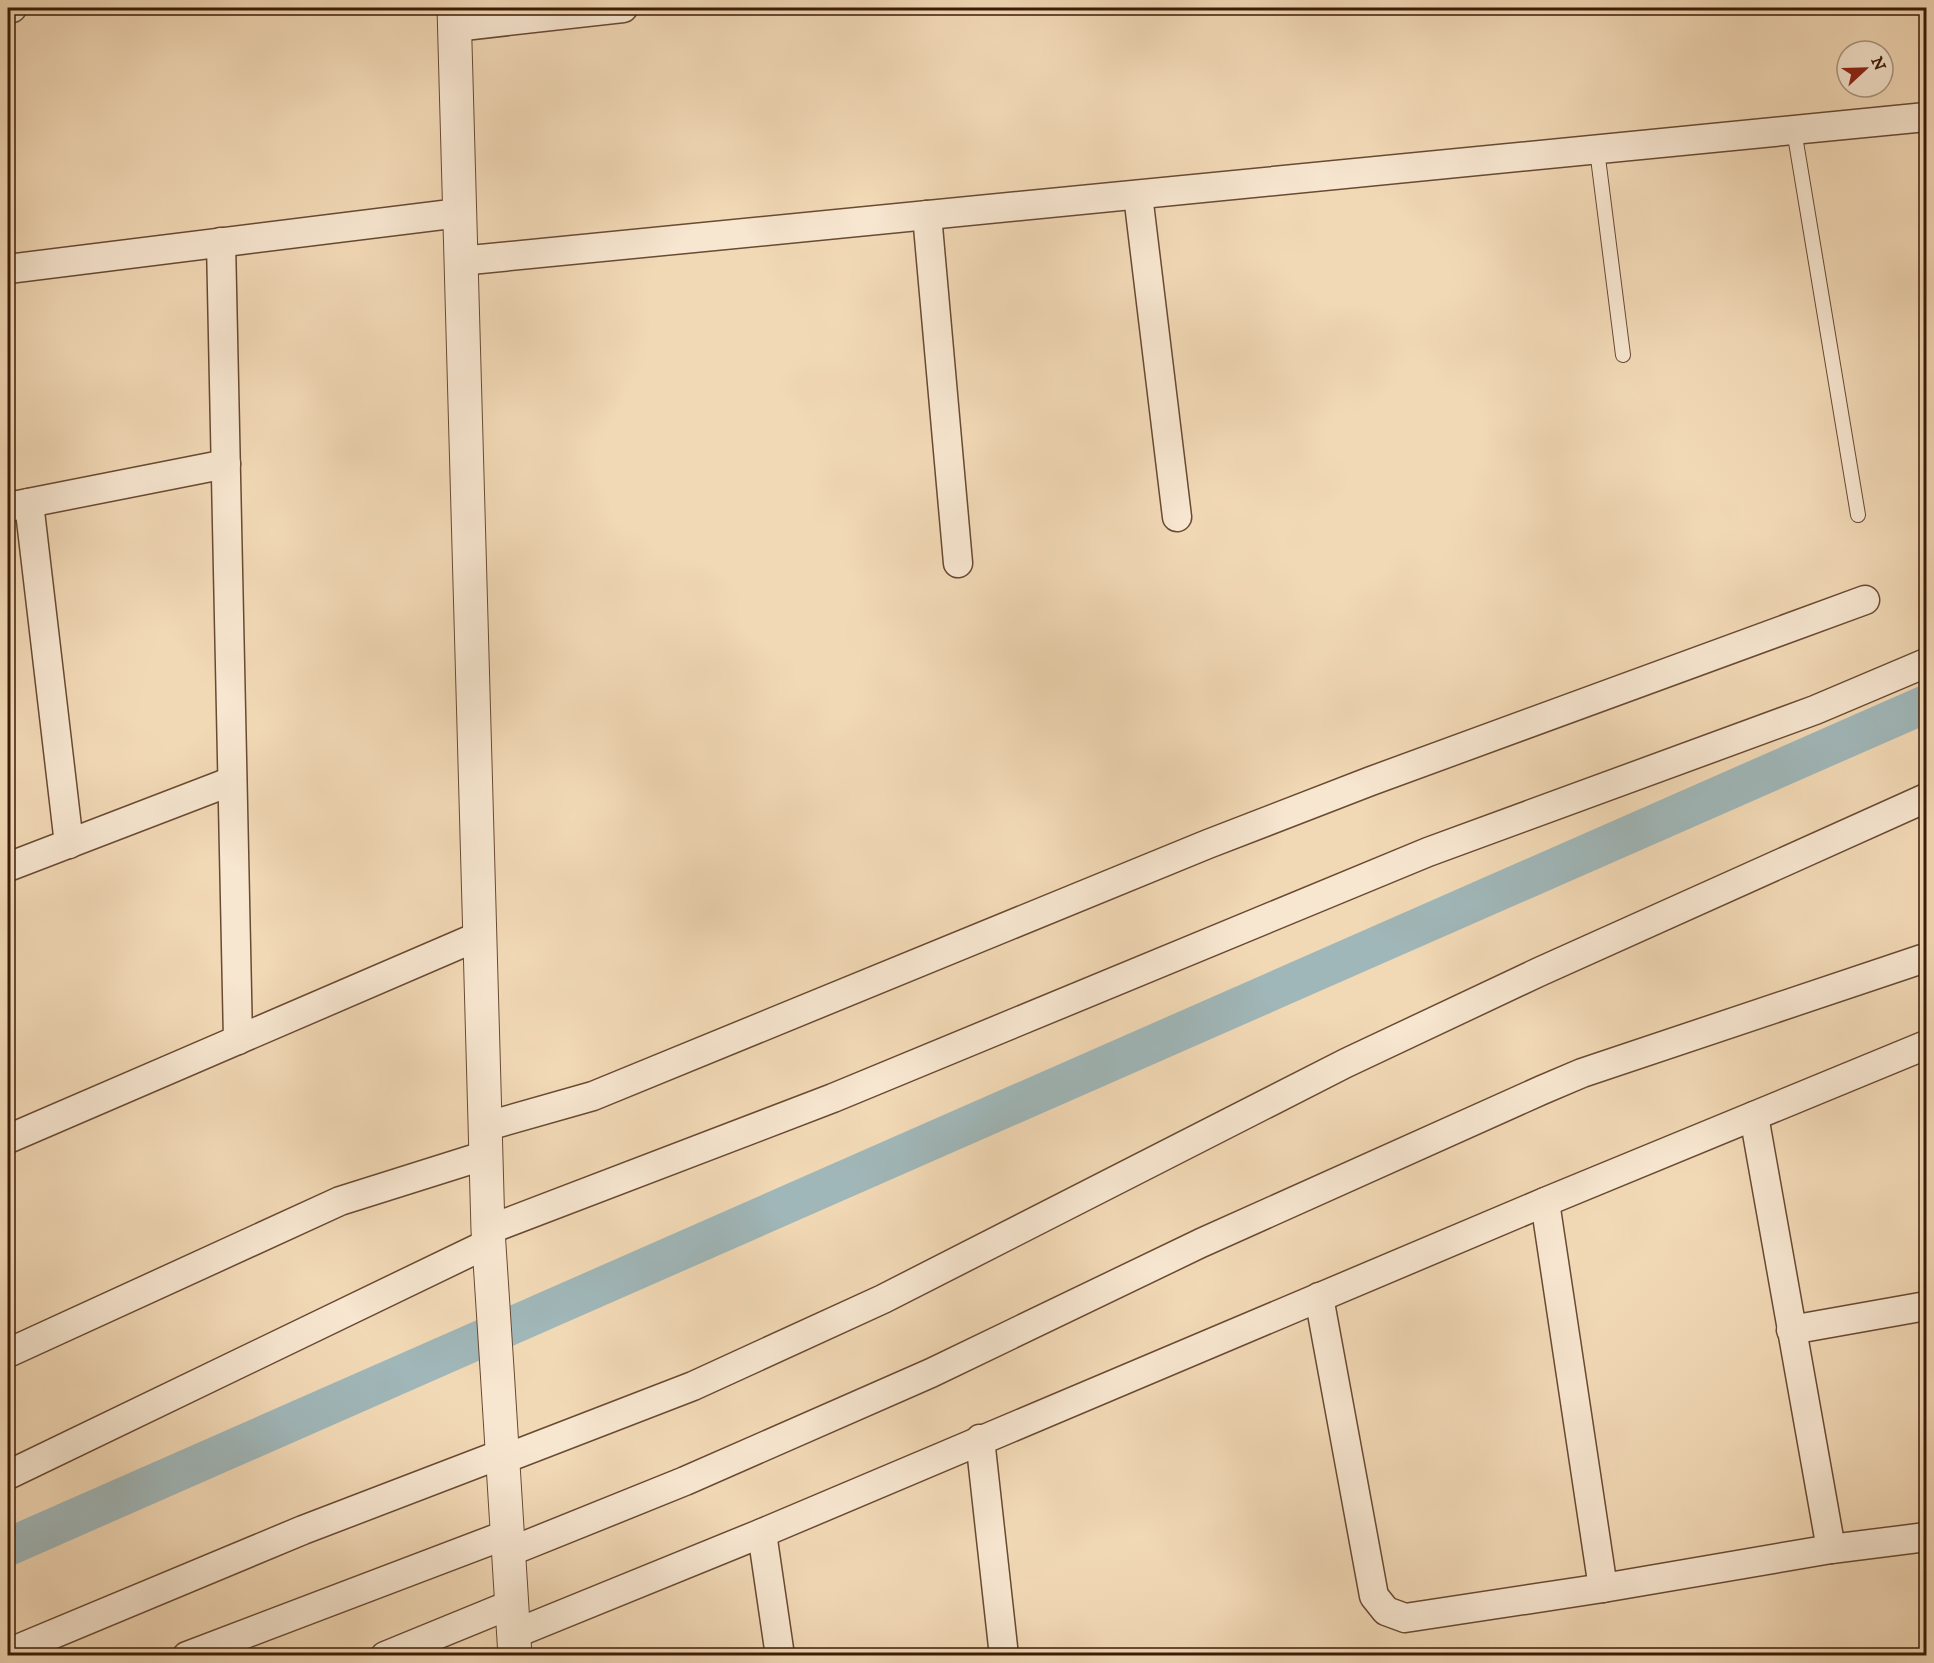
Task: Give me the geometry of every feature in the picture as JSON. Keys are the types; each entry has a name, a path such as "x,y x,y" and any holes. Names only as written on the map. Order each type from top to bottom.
{"street":[{"path":"514,1631 504,1456 490,1281 454,17 623,8"},
{"path":"460,261 1926,117"},
{"path":"1138,195 1177,517"},
{"path":"8,269 459,213"},
{"path":"927,215 958,562"},
{"path":"221,242 238,1040"},
{"path":"69,844 18,505 225,464"},
{"path":"8,1353 340,1201 1208,844 1371,781 1865,600"},
{"path":"8,1475 489,1237 833,1098 1428,852 1815,710 1926,663"},
{"path":"8,867 232,781"},
{"path":"8,1653 303,1530 693,1386 883,1299 1346,1064 1539,972 1926,798"},
{"path":"8,1139 479,936"},
{"path":"187,1656 686,1481 920,1378 1201,1243 1582,1073 1922,959 1926,960"},
{"path":"385,1656 514,1631 762,1533 1545,1202 1926,1045"},
{"path":"1754,1116 1831,1549"},
{"path":"1545,1202 1603,1588"},
{"path":"1320,1297 1374,1596 1386,1611 1405,1618 1603,1588 1831,1549 1926,1537"},
{"path":"1791,1329 1926,1306"},
{"path":"980,1439 1004,1656"},
{"path":"762,1533 780,1656"}],"lane":[{"path":"1794,130 1858,515"},
{"path":"1597,150 1623,355"}],"waterway":[{"path":"8,1547 1926,704"}]}
